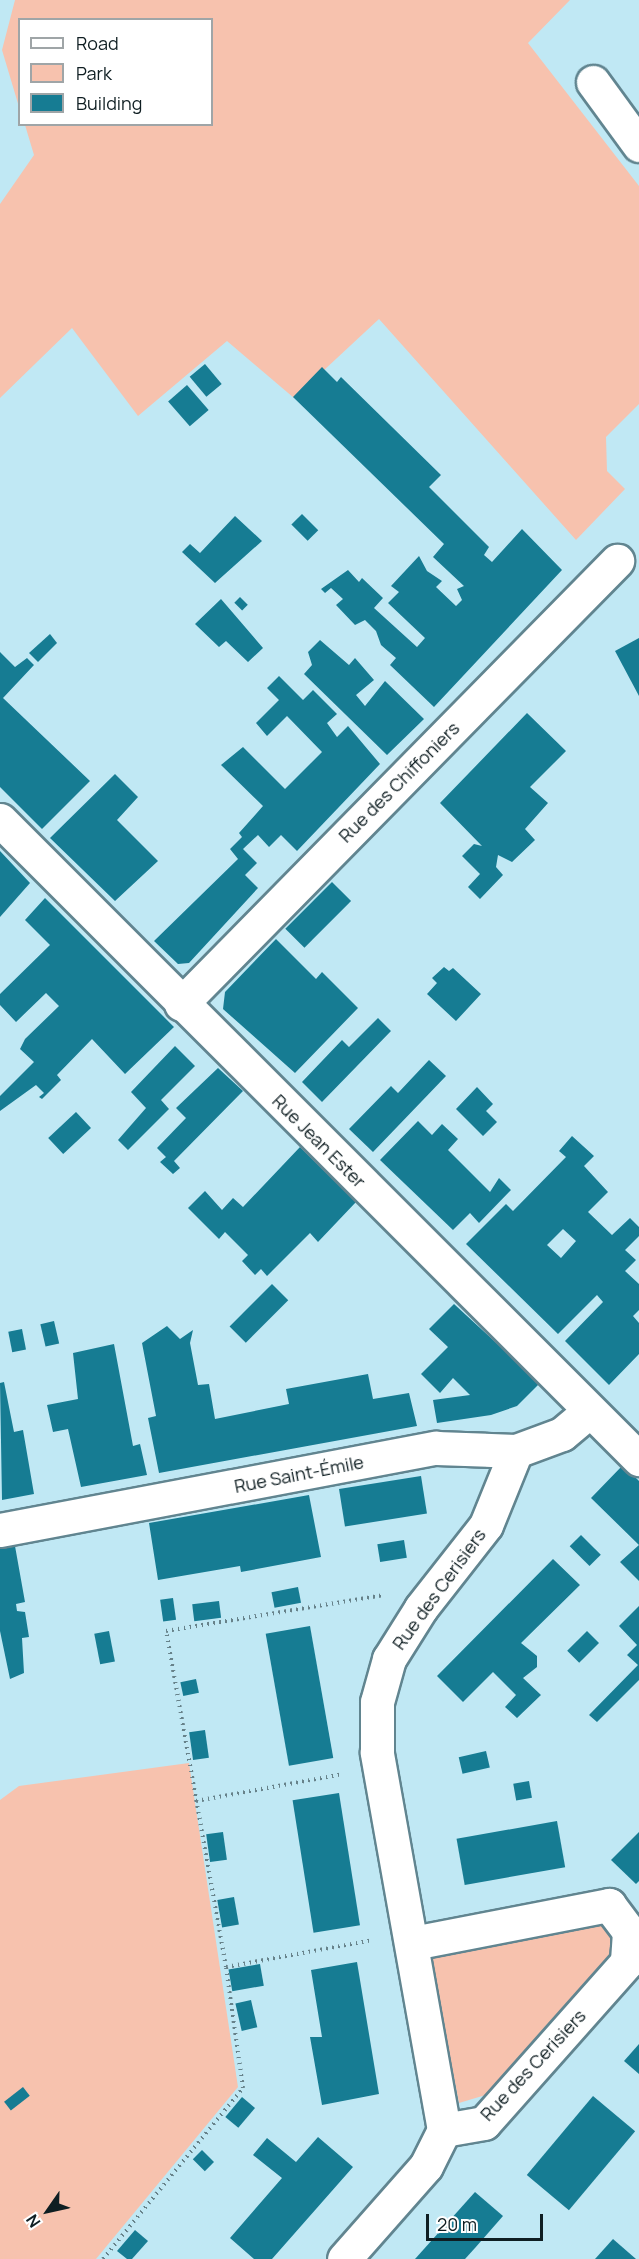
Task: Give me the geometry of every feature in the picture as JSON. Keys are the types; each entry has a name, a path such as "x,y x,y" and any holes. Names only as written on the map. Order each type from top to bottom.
{"street":[{"path":"593,82 639,145"},
{"name":"Rue des Chiffoniers","path":"181,1004 617,561"},
{"name":"Rue Jean Ester","path":"0,820 181,1004 639,1459"},
{"name":"Rue Saint-Émile","path":"0,1530 436,1448 516,1451 562,1434 589,1410"},
{"name":"Rue des Cerisiers","path":"412,1939 609,1905 629,1932 627,1962 484,2123 444,2130 380,1768 378,1702 389,1659 439,1586 486,1525 516,1451"},
{"path":"344,2259 426,2166 444,2130"}],"path":[{"path":"103,2259 243,2088 226,1967 166,1631 439,1586"},
{"path":"196,1801 380,1768"},
{"path":"226,1967 412,1939"}],"green space":[{"path":"15,0 570,0 528,43 639,186 639,404 606,437 607,471 625,489 576,540 379,319 294,398 227,341 138,416 72,328 0,398 0,204 34,155 25,126 213,126 213,18 18,18 18,104 2,50"},
{"path":"189,1763 238,2087 96,2259 0,2259 0,1800 19,1786"},
{"path":"600,1918 620,1946 489,2094 459,2103 429,1951"}],"building":[{"path":"205,364 222,384 206,397 190,377"},
{"path":"322,367 337,382 341,377 441,475 429,487 489,547 484,555 492,562 522,529 562,570 434,707 390,665 396,658 381,645 376,631 365,620 355,625 336,605 343,599 331,588 325,593 321,589 348,570 359,582 362,578 383,598 374,608 417,647 425,638 388,603 399,592 391,586 419,556 427,571 442,581 436,587 456,606 462,600 457,589 464,586 433,557 444,544 293,397"},
{"path":"187,385 209,410 190,426 168,401"},
{"path":"302,514 318,530 308,541 291,525"},
{"path":"235,516 262,541 215,583 182,552 190,544 200,553"},
{"path":"240,597 248,605 242,610 234,603"},
{"path":"221,599 263,648 248,662 226,641 219,647 195,624"},
{"path":"50,634 57,643 38,662 29,653"},
{"path":"639,638 639,696 615,651"},
{"path":"320,640 349,665 355,658 374,680 356,695 365,706 385,681 424,719 387,755 304,674 312,665 308,652"},
{"path":"0,652 15,667 27,658 34,665 3,698 90,781 42,829 0,787"},
{"path":"279,676 303,700 313,690 337,714 327,723 337,737 348,726 380,764 297,851 281,835 269,847 258,835 243,849 257,863 245,875 258,888 189,963 178,964 154,941 238,859 230,849 242,837 239,833 263,806 221,765 243,747 285,789 322,752 287,716 267,736 256,723 279,700 267,688"},
{"path":"527,713 566,751 530,787 548,803 525,829 535,840 512,862 498,855 496,867 503,875 480,899 468,887 480,874 462,856 474,844 482,846 440,803"},
{"path":"115,774 138,797 117,820 158,861 115,901 50,838"},
{"path":"0,851 30,883 0,917"},
{"path":"332,882 351,901 304,948 285,929"},
{"path":"45,898 174,1027 125,1074 92,1039 57,1075 61,1080 42,1099 39,1097 44,1093 36,1085 0,1111 0,1096 34,1062 20,1049 25,1039 59,1006 46,993 16,1022 0,1005 0,994 50,945 25,920"},
{"path":"276,939 316,979 322,972 358,1008 295,1073 223,1009 225,992"},
{"path":"444,967 449,971 453,968 481,994 456,1021 427,994 437,983 432,978"},
{"path":"378,1018 391,1031 322,1102 302,1082 342,1040 349,1047"},
{"path":"175,1046 195,1066 161,1100 169,1109 128,1150 118,1140 146,1108 131,1092"},
{"path":"429,1060 446,1076 373,1152 349,1129 391,1086 398,1093"},
{"path":"218,1068 243,1091 174,1161 180,1168 173,1174 160,1162 166,1157 157,1148 186,1118 176,1108"},
{"path":"477,1087 493,1104 486,1111 497,1122 483,1136 456,1109"},
{"path":"76,1112 91,1128 63,1154 48,1138"},
{"path":"418,1121 432,1135 442,1124 458,1139 448,1150 490,1192 499,1178 511,1190 479,1223 470,1213 453,1230 380,1160"},
{"path":"572,1136 594,1156 584,1166 608,1192 588,1212 612,1235 630,1218 639,1227 639,1236 625,1250 636,1260 625,1271 639,1284 639,1310 633,1316 639,1323 639,1354 609,1385 565,1341 603,1302 597,1295 558,1334 466,1244 506,1204 513,1211 566,1157 559,1151","holes":["563,1229 576,1241 561,1258 547,1245"]},
{"path":"300,1147 356,1202 318,1242 310,1233 267,1276 261,1269 255,1275 242,1261 248,1255 225,1232 219,1239 188,1208 205,1191 222,1210 233,1198 243,1207"},
{"path":"272,1284 288,1300 246,1343 230,1326"},
{"path":"454,1304 540,1383 517,1406 491,1415 437,1423 433,1400 470,1395 453,1378 440,1393 421,1374 448,1347 429,1329"},
{"path":"54,1321 59,1343 46,1347 40,1324"},
{"path":"167,1326 180,1339 193,1330 190,1343 198,1385 209,1384 215,1419 289,1404 286,1389 368,1374 373,1399 409,1393 417,1426 159,1473 148,1418 156,1416 142,1343"},
{"path":"22,1329 26,1350 12,1352 8,1332"},
{"path":"114,1344 133,1446 140,1444 147,1475 81,1487 68,1429 53,1432 47,1405 78,1399 73,1353"},
{"path":"4,1382 14,1432 23,1430 34,1494 2,1500 0,1383"},
{"path":"623,1465 639,1481 639,1545 591,1498"},
{"path":"421,1476 427,1514 345,1527 339,1489"},
{"path":"309,1495 321,1557 241,1572 240,1566 158,1580 149,1523"},
{"path":"581,1535 601,1555 589,1566 570,1546"},
{"path":"404,1540 407,1558 380,1562 377,1544"},
{"path":"639,1545 639,1581 620,1562"},
{"path":"15,1546 25,1602 16,1604 17,1611 25,1612 29,1637 22,1638 24,1673 10,1679 0,1631 0,1549"},
{"path":"553,1559 580,1585 521,1643 537,1656 537,1667 523,1678 541,1695 517,1718 505,1707 516,1695 493,1672 463,1702 437,1676"},
{"path":"298,1587 301,1603 275,1608 271,1592"},
{"path":"173,1598 176,1620 163,1622 160,1600"},
{"path":"219,1601 221,1618 194,1621 192,1604"},
{"path":"639,1606 639,1680 597,1722 589,1715 638,1665 627,1655 637,1645 619,1626"},
{"path":"310,1626 333,1758 289,1766 266,1634"},
{"path":"109,1631 115,1661 100,1664 94,1634"},
{"path":"587,1631 599,1643 579,1663 567,1651"},
{"path":"196,1679 199,1693 183,1696 180,1682"},
{"path":"205,1730 209,1758 193,1760 189,1732"},
{"path":"486,1751 490,1768 463,1774 459,1757"},
{"path":"529,1781 532,1798 516,1801 513,1784"},
{"path":"339,1793 360,1925 314,1933 293,1800"},
{"path":"557,1821 565,1867 465,1885 457,1839"},
{"path":"223,1832 227,1860 210,1862 206,1834"},
{"path":"639,1832 639,1881 636,1884 611,1860"},
{"path":"234,1897 239,1925 222,1928 217,1900"},
{"path":"357,1962 379,2094 322,2105 310,2037 322,2037 311,1970"},
{"path":"260,1964 264,1986 232,1991 228,1970"},
{"path":"251,2000 257,2027 242,2031 235,2004"},
{"path":"639,2044 639,2074 624,2061"},
{"path":"23,2087 30,2096 11,2110 4,2102"},
{"path":"593,2096 635,2131 569,2210 527,2175"},
{"path":"242,2097 255,2108 238,2128 225,2117"},
{"path":"318,2137 353,2167 272,2259 254,2259 230,2238 282,2178 253,2155 267,2138 296,2162"},
{"path":"202,2150 214,2162 205,2171 193,2159"},
{"path":"475,2192 503,2216 475,2248 465,2259 415,2259"},
{"path":"135,2230 148,2241 132,2259 127,2259 117,2251"},
{"path":"613,2239 636,2259 595,2259"}]}
